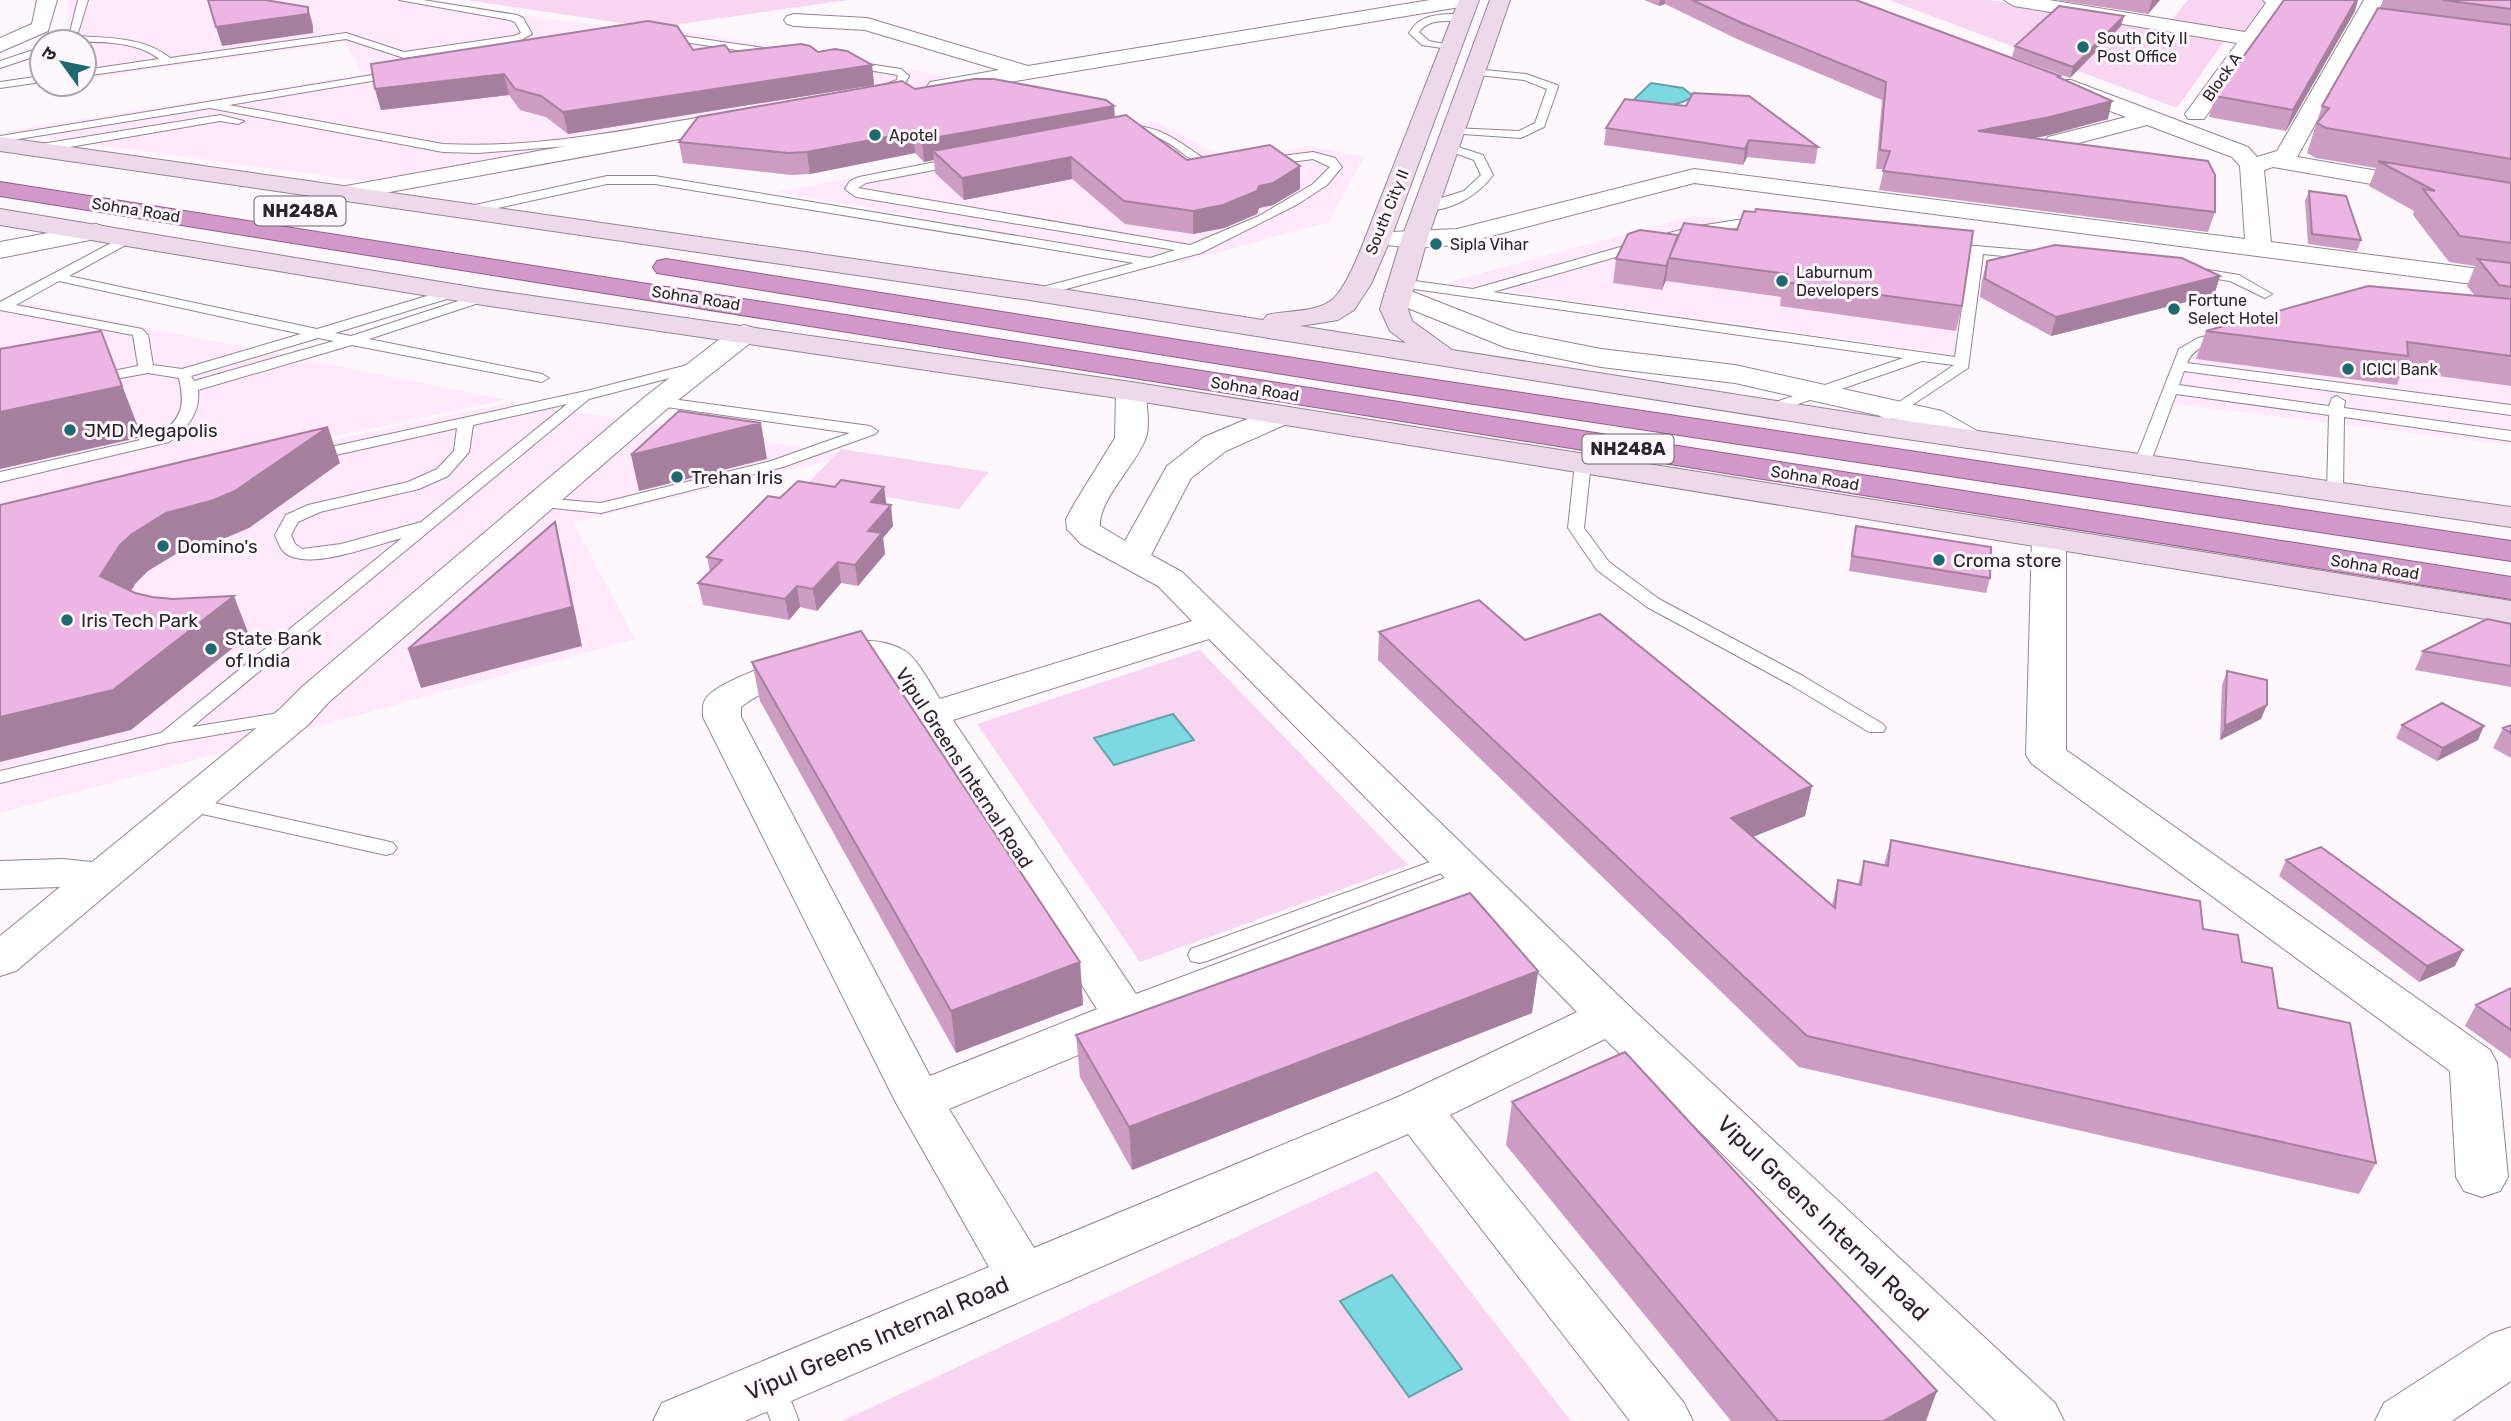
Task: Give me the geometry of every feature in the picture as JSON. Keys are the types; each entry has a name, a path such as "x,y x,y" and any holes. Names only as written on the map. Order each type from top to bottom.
{"highway":[{"name":"Sohna Road","path":"0,164 380,223"},
{"name":"Sohna Road","path":"0,189 567,277 744,320 1359,406 2511,588"},
{"name":"Sohna Road","path":"640,263 1369,379 2511,551"}],"main road":[{"name":"South City II","path":"1447,359 1400,325 1394,309 1414,240 1500,0"},
{"name":"South City II","path":"1223,325 1328,314 1344,304 1357,284 1378,238 1466,6"},
{"path":"0,142 803,262 1036,293 1223,325 1772,408 1884,418 1968,439 2511,517"},
{"path":"0,217 469,294 744,320 1131,391 2511,612"}],"street":[{"name":"Block A","path":"2014,0 2248,39"},
{"name":"Block A","path":"2196,114 2276,3 2273,0"},
{"path":"2264,163 2286,156 2374,0"},
{"path":"0,37 18,28 20,13 47,2"},
{"path":"0,46 41,27 47,2"},
{"path":"867,95 1466,6"},
{"path":"2155,24 2169,8"},
{"path":"794,20 867,24 1029,73"},
{"path":"2360,24 2387,28"},
{"path":"2046,78 2264,163 2499,199 2511,198"},
{"path":"346,193 746,116"},
{"path":"2056,142 2150,117"},
{"path":"2259,248 2264,163"},
{"path":"1378,238 1414,240 1457,237 1694,176 2511,281"},
{"path":"0,250 96,232"},
{"path":"1399,289 1507,339 1601,358 1735,374 1816,393 1884,418"},
{"path":"0,960 295,716 316,694 657,402 704,365 744,320"},
{"path":"1131,391 1131,438 1105,479 1168,490"},
{"path":"1132,559 1178,473 1215,444 1282,415"},
{"name":"Vipul Greens Internal Road","path":"1105,479 1083,519 1084,529 1170,579 1610,1016 2035,1421"},
{"path":"2049,539 2046,755 2473,1063 2482,1177"},
{"path":"929,715 1216,625"},
{"name":"Vipul Greens Internal Road","path":"1022,1276 919,1101 722,717 722,703 740,689 764,679 857,652 879,653 895,660 1126,1016"},
{"path":"919,1101 1463,872"},
{"path":"0,875 63,873 102,877"},
{"name":"Vipul Greens Internal Road","path":"689,1420 778,1402 1022,1276 1417,1109 1610,1016"},
{"path":"1417,1109 1664,1421"},
{"path":"2404,1421 2511,1351"}],"lane":[{"path":"76,28 83,0"},
{"path":"98,71 346,36 357,36 397,55 415,55 517,39 527,34 519,20 513,17 404,0"},
{"path":"1451,48 1418,38 1414,33 1416,27 1426,20 1466,6"},
{"path":"652,35 790,55"},
{"path":"98,43 144,47 158,52 168,61"},
{"path":"0,65 28,55"},
{"path":"832,61 901,72 904,76 901,82 867,95"},
{"path":"0,142 405,72"},
{"path":"1450,139 1521,135 1540,125 1553,87 1526,77 1474,72"},
{"path":"0,85 28,81"},
{"path":"212,105 443,148 500,151 746,116"},
{"path":"35,149 220,118 497,166"},
{"path":"1036,293 1196,250 1267,218 1321,184 1336,167 1329,160 1306,155 1238,167 1209,167 1156,130 1131,129 1104,134"},
{"path":"1426,207 1463,197 1479,189 1487,175 1479,159 1450,139"},
{"path":"970,159 863,180 854,184 851,189 856,193 1196,250"},
{"path":"466,211 607,180 655,180 1151,262"},
{"path":"1475,293 1692,231 1737,224 1773,227"},
{"path":"2,306 128,238"},
{"path":"1927,244 2058,258"},
{"path":"1884,418 1961,368 1977,249"},
{"path":"2180,270 2234,278 2265,293"},
{"path":"57,277 320,334 542,378"},
{"path":"1399,289 1475,293 1962,362"},
{"path":"187,380 320,334 469,294"},
{"path":"80,381 148,369 187,380 353,340 469,294"},
{"path":"2,306 137,332 141,335 144,364 148,369"},
{"path":"22,323 41,313"},
{"path":"2142,464 2184,352 2190,347 2242,331"},
{"path":"1772,408 1920,357"},
{"path":"288,460 466,423 704,365"},
{"path":"2178,366 2511,410"},
{"path":"0,477 163,439 174,432 187,416 187,380"},
{"path":"2335,491 2338,388"},
{"path":"2172,389 2511,436"},
{"path":"168,737 587,395"},
{"path":"540,503 601,508 777,464 870,431 657,402"},
{"path":"429,525 303,555 289,547 283,535 286,523 299,513 388,492 443,474 453,467 461,450 467,434 466,423"},
{"path":"1583,463 1576,528 1603,566 1676,617 1796,680 1876,728"},
{"path":"0,776 168,737 295,716"},
{"path":"187,804 386,848"},
{"path":"1199,955 1463,872"}],"shaded area":[{"path":"68,0 410,0 633,30 361,72 345,42 98,77 98,28 67,28"},
{"path":"466,0 848,0 666,26 621,23"},
{"path":"1889,0 1991,0 2225,40 2177,108"},
{"path":"2188,0 2267,0 2241,36 2168,24"},
{"path":"661,27 975,81 385,184 1,132"},
{"path":"1156,121 1233,163 1308,146 1364,157 1328,222 1179,263 777,192"},
{"path":"1693,216 1974,247 1969,357 1446,283"},
{"path":"2338,296 2511,314 2511,445 2166,403 2178,345"},
{"path":"0,298 507,400 0,507"},
{"path":"512,402 852,455 573,522 635,639 0,813 0,511"},
{"path":"841,449 989,472 959,509 807,484"},
{"path":"1200,650 1408,865 1140,962 977,724"},
{"path":"1377,1171 1571,1421 842,1421"}],"water":[{"path":"1651,83 1683,88 1693,96 1670,105 1624,109"},
{"path":"1173,714 1194,740 1114,765 1094,738"},
{"path":"1392,1275 1462,1369 1409,1397 1340,1301"}],"building":[{"path":"208,0 265,0 308,7 308,14 216,27"},
{"path":"1692,0 1856,0 2060,76 2058,77 2112,101 1978,131 2208,161 2215,175 2215,212 1883,171 1890,151 1880,150 1886,82"},
{"path":"2284,0 2356,0 2293,110 2215,96"},
{"path":"2443,0 2511,0 2511,9"},
{"path":"2059,6 2124,16 2073,67 2015,46"},
{"path":"2378,8 2511,25 2511,159 2326,128 2317,123 2329,108 2322,106"},
{"path":"648,21 677,26 693,50 725,45 730,52 801,44 818,52 835,49 847,51 872,65 563,112 541,96 515,89 504,74 375,89 371,64"},
{"path":"974,79 994,79 1106,100 1114,106 922,140 913,132 807,152 788,153 679,142 698,117 902,81 915,89"},
{"path":"1693,93 1749,96 1818,147 1749,140 1745,149 1606,128 1625,99 1686,106"},
{"path":"1126,115 1187,160 1270,145 1300,166 1273,183 1259,186 1257,191 1223,205 1193,211 1124,201 1071,157 962,178 933,151"},
{"path":"2378,161 2511,183 2511,243 2460,236 2423,189 2435,191"},
{"path":"2309,191 2346,196 2361,240 2312,234"},
{"path":"1756,209 1973,231 1962,306 1784,282 1787,274 1669,258 1684,223 1737,230 1744,211 1755,212"},
{"path":"1640,230 1678,235 1666,266 1616,259 1628,234"},
{"path":"2055,245 2182,258 2220,276 2056,317 1985,279 1987,261"},
{"path":"2478,259 2511,263 2511,287 2499,285"},
{"path":"2368,286 2511,299 2511,356 2407,342 2408,356 2206,331"},
{"path":"101,331 122,386 0,412 0,349"},
{"path":"679,411 761,423 631,455"},
{"path":"328,427 235,491 214,500 166,513 132,534 120,545 100,576 135,593 152,597 173,599 234,596 113,690 0,717 0,505"},
{"path":"841,480 884,487 871,502 891,505 868,531 882,533 855,565 838,562 813,589 797,586 785,599 698,583 722,560 707,557 768,496 780,498 798,481 835,487"},
{"path":"555,522 572,607 408,649"},
{"path":"1856,526 1991,547 1990,578 1852,556"},
{"path":"1479,600 1525,640 1600,614 1812,786 1731,818 1835,908 1838,880 1861,885 1864,861 1888,866 1891,840 2200,901 2203,929 2238,935 2242,962 2272,968 2278,1008 2350,1023 2376,1163 1807,1036 1379,632"},
{"path":"2487,619 2511,624 2511,666 2423,651"},
{"path":"861,631 1080,962 951,1011 752,662"},
{"path":"2227,671 2267,680 2267,705 2225,726"},
{"path":"2442,703 2484,726 2443,748 2402,725"},
{"path":"2511,725 2511,733 2503,728"},
{"path":"2321,847 2463,950 2427,966 2286,860"},
{"path":"1470,893 1538,971 1129,1127 1076,1035"},
{"path":"2511,988 2511,1030 2476,1005"},
{"path":"1625,1052 1937,1391 1883,1421 1778,1421 1512,1102"}],"place":[{"name":"South City II Post Office","path":"2083,47"},
{"name":"Apotel","path":"875,135"},
{"name":"Sipla Vihar","path":"1436,244"},
{"name":"Laburnum Developers","path":"1782,281"},
{"name":"Fortune Select Hotel","path":"2174,309"},
{"name":"ICICI Bank","path":"2348,369"},
{"name":"JMD Megapolis","path":"70,430"},
{"name":"Trehan Iris","path":"677,477"},
{"name":"Domino's","path":"163,546"},
{"name":"Croma store","path":"1939,560"},
{"name":"Iris Tech Park","path":"67,620"},
{"name":"State Bank of India","path":"211,649"}]}
